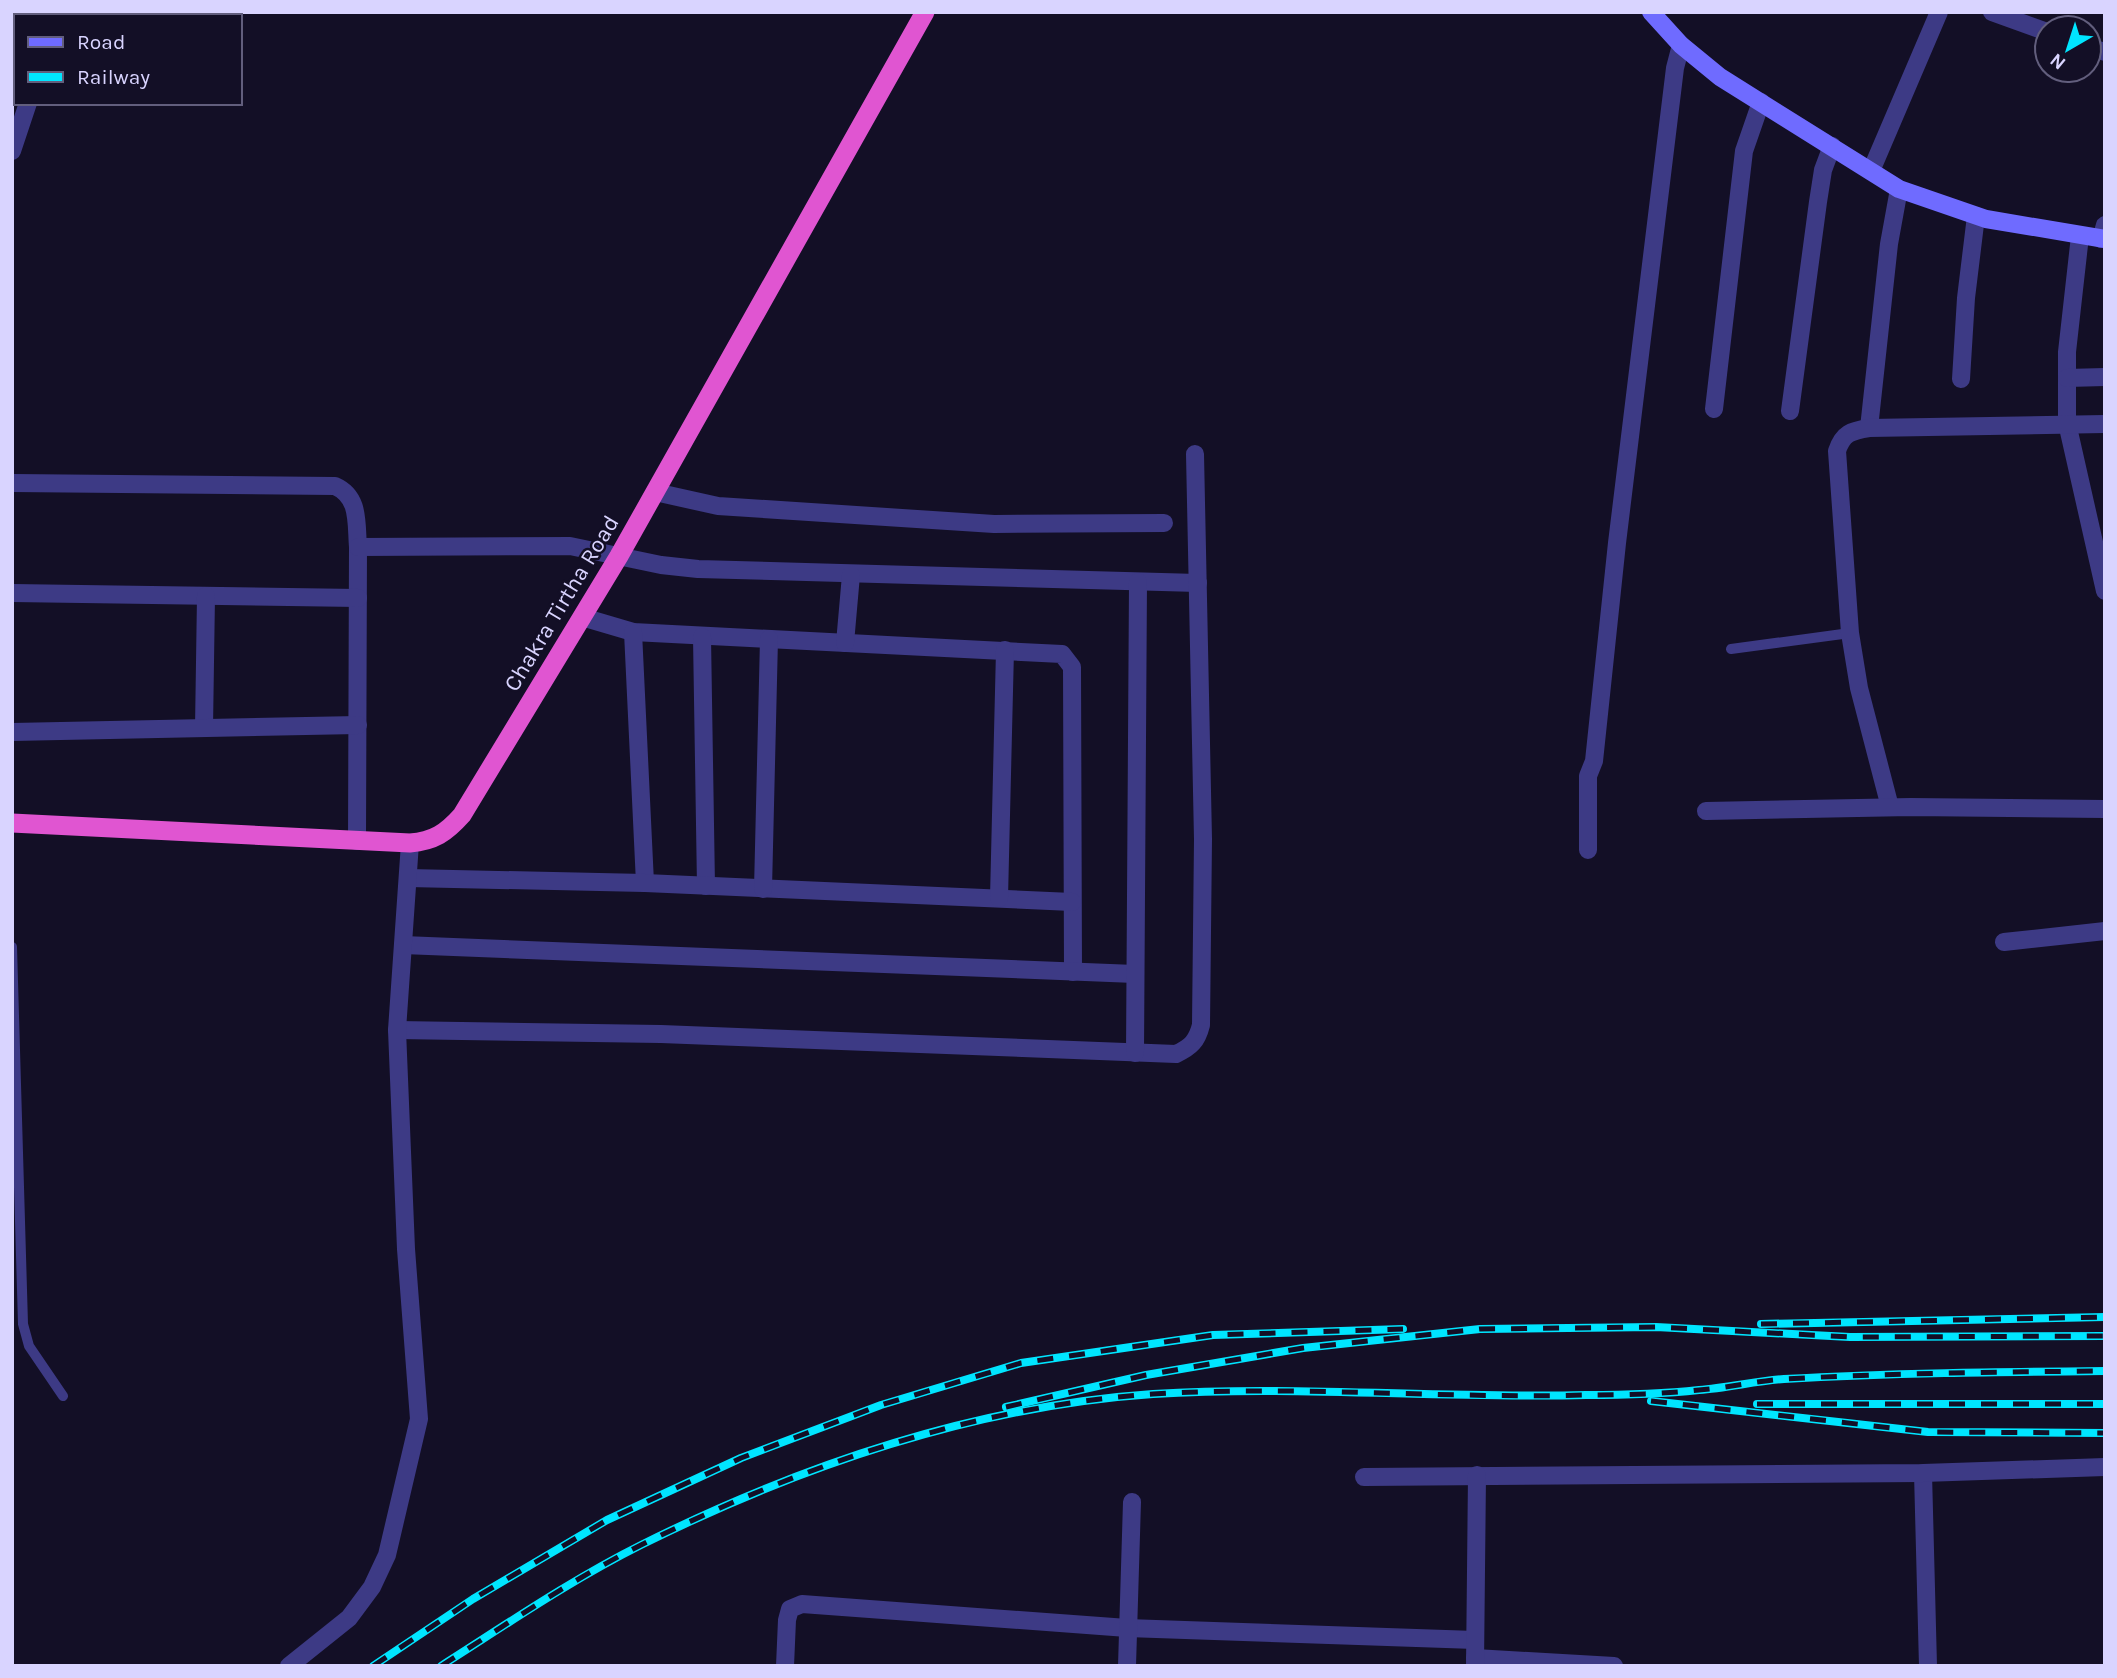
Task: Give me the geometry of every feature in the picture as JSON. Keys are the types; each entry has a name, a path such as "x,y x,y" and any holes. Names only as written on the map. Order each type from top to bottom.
{"highway":[{"name":"Chakra Tirtha Road","path":"12,823 410,844 428,841 446,833 462,815 619,556 925,12"}],"main road":[{"path":"1651,12 1681,45 1720,77 1899,189 1976,216 2080,236 2103,234"}],"street":[{"path":"1871,171 1939,12"},
{"path":"1992,12 2033,27"},
{"path":"1588,850 1588,776 1594,761 1617,543 1674,80 1681,45"},
{"path":"1714,409 1744,151 1761,102"},
{"path":"12,151 27,105"},
{"path":"1790,411 1823,170 1832,146"},
{"path":"1869,428 1889,244 1899,189"},
{"path":"1961,379 1966,298 1976,216"},
{"path":"2080,236 2067,378 2067,423 2105,591"},
{"path":"2067,378 2105,377"},
{"path":"1890,807 1859,688 1850,632 1837,451 1846,434 1869,428 2105,424"},
{"path":"397,1030 661,1034 1177,1054 1189,1048 1198,1038 1200,1025 1203,839 1195,454"},
{"path":"12,483 335,486 347,491 354,503 358,547 357,841"},
{"path":"655,492 718,506 994,524 1164,523"},
{"path":"358,547 570,546 661,565 698,569 1198,583"},
{"path":"845,643 851,575"},
{"path":"1135,1052 1138,582"},
{"path":"12,593 358,598"},
{"path":"204,728 206,596"},
{"path":"582,617 633,632 1062,654 1072,667 1073,971"},
{"path":"633,632 645,883"},
{"path":"702,637 706,886"},
{"path":"763,888 769,639"},
{"path":"999,898 1005,650"},
{"path":"12,732 358,725"},
{"path":"1706,811 1890,807 2105,808"},
{"path":"289,1666 349,1618 372,1587 387,1555 419,1419 406,1249 397,1030 410,844"},
{"path":"408,878 645,883 1072,902"},
{"path":"2004,942 2105,931"},
{"path":"403,945 1135,974"},
{"path":"1364,1477 1923,1474 2105,1467"},
{"path":"1923,1474 1928,1666"},
{"path":"1477,1475 1475,1662 1614,1666"},
{"path":"1127,1666 1132,1502"},
{"path":"785,1666 790,1609 802,1604 1127,1628 1475,1640"}],"lane":[{"path":"1731,649 1850,632"},
{"path":"12,947 23,1324 29,1346 63,1396"}],"railway":[{"path":"1761,1324 2105,1317"},
{"path":"1006,1407 1146,1375 1303,1348 1480,1329 1656,1327 1850,1337 2105,1336"},
{"path":"373,1666 473,1599 607,1520 741,1458 881,1405 1021,1363 1213,1335 1403,1329"},
{"path":"441,1666 590,1573 701,1516 763,1490 890,1444 1020,1412 1153,1394 1261,1391 1532,1396 1628,1394 1824,1377 2105,1371"},
{"path":"1651,1401 1928,1432 2105,1433"},
{"path":"1757,1404 2105,1404"}]}
